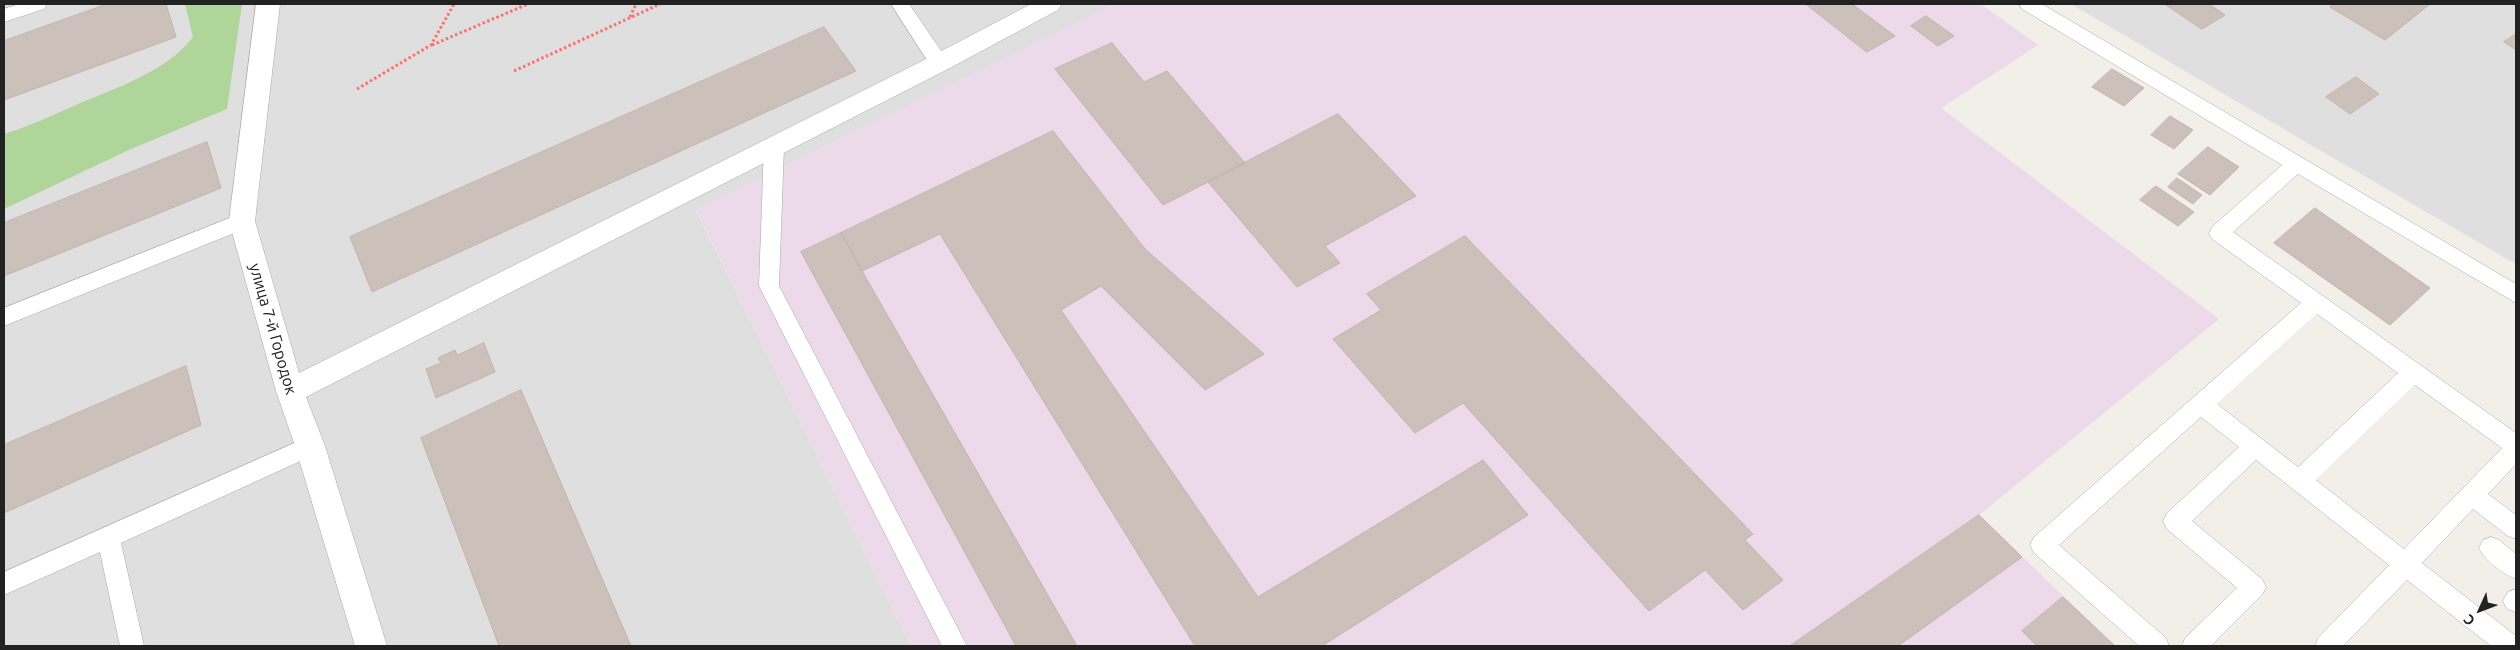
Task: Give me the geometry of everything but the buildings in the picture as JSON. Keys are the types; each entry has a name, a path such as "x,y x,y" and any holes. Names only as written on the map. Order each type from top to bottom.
{"street":[{"name":"улица 7-й Городок","path":"268,4 242,221 290,391 310,446 371,646"},
{"path":"290,391 939,64 1050,4"}],"lane":[{"path":"4,16 38,4"},
{"path":"900,4 939,64"},
{"path":"2028,4 2516,294"},
{"path":"774,146 769,286 955,646"},
{"path":"2296,164 2219,233 2516,448 2327,646"},
{"path":"4,317 242,221"},
{"path":"2157,646 2042,545 2316,302"},
{"path":"2299,481 2413,373"},
{"path":"2201,404 2510,646"},
{"path":"4,584 310,446"},
{"path":"2194,646 2254,587 2175,521 2255,447"},
{"path":"2472,495 2516,528"},
{"path":"108,537 132,646"},
{"path":"2491,548 2516,568"}],"path":[{"path":"431,45 454,4"},
{"path":"357,89 431,45 528,4"},
{"path":"630,18 636,4"},
{"path":"514,71 660,4"}],"shaded area":[{"path":"4,4 1115,4 696,210 911,646 4,646"},
{"path":"1115,4 1980,4 2038,45 1941,108 2219,319 1979,515 2115,646 911,646 696,209"},
{"path":"2071,4 2516,4 2516,264 2304,141"}],"green space":[{"path":"185,4 242,4 227,109 131,149 4,209 4,134 38,122 137,79 168,61 182,50 193,37"}]}
